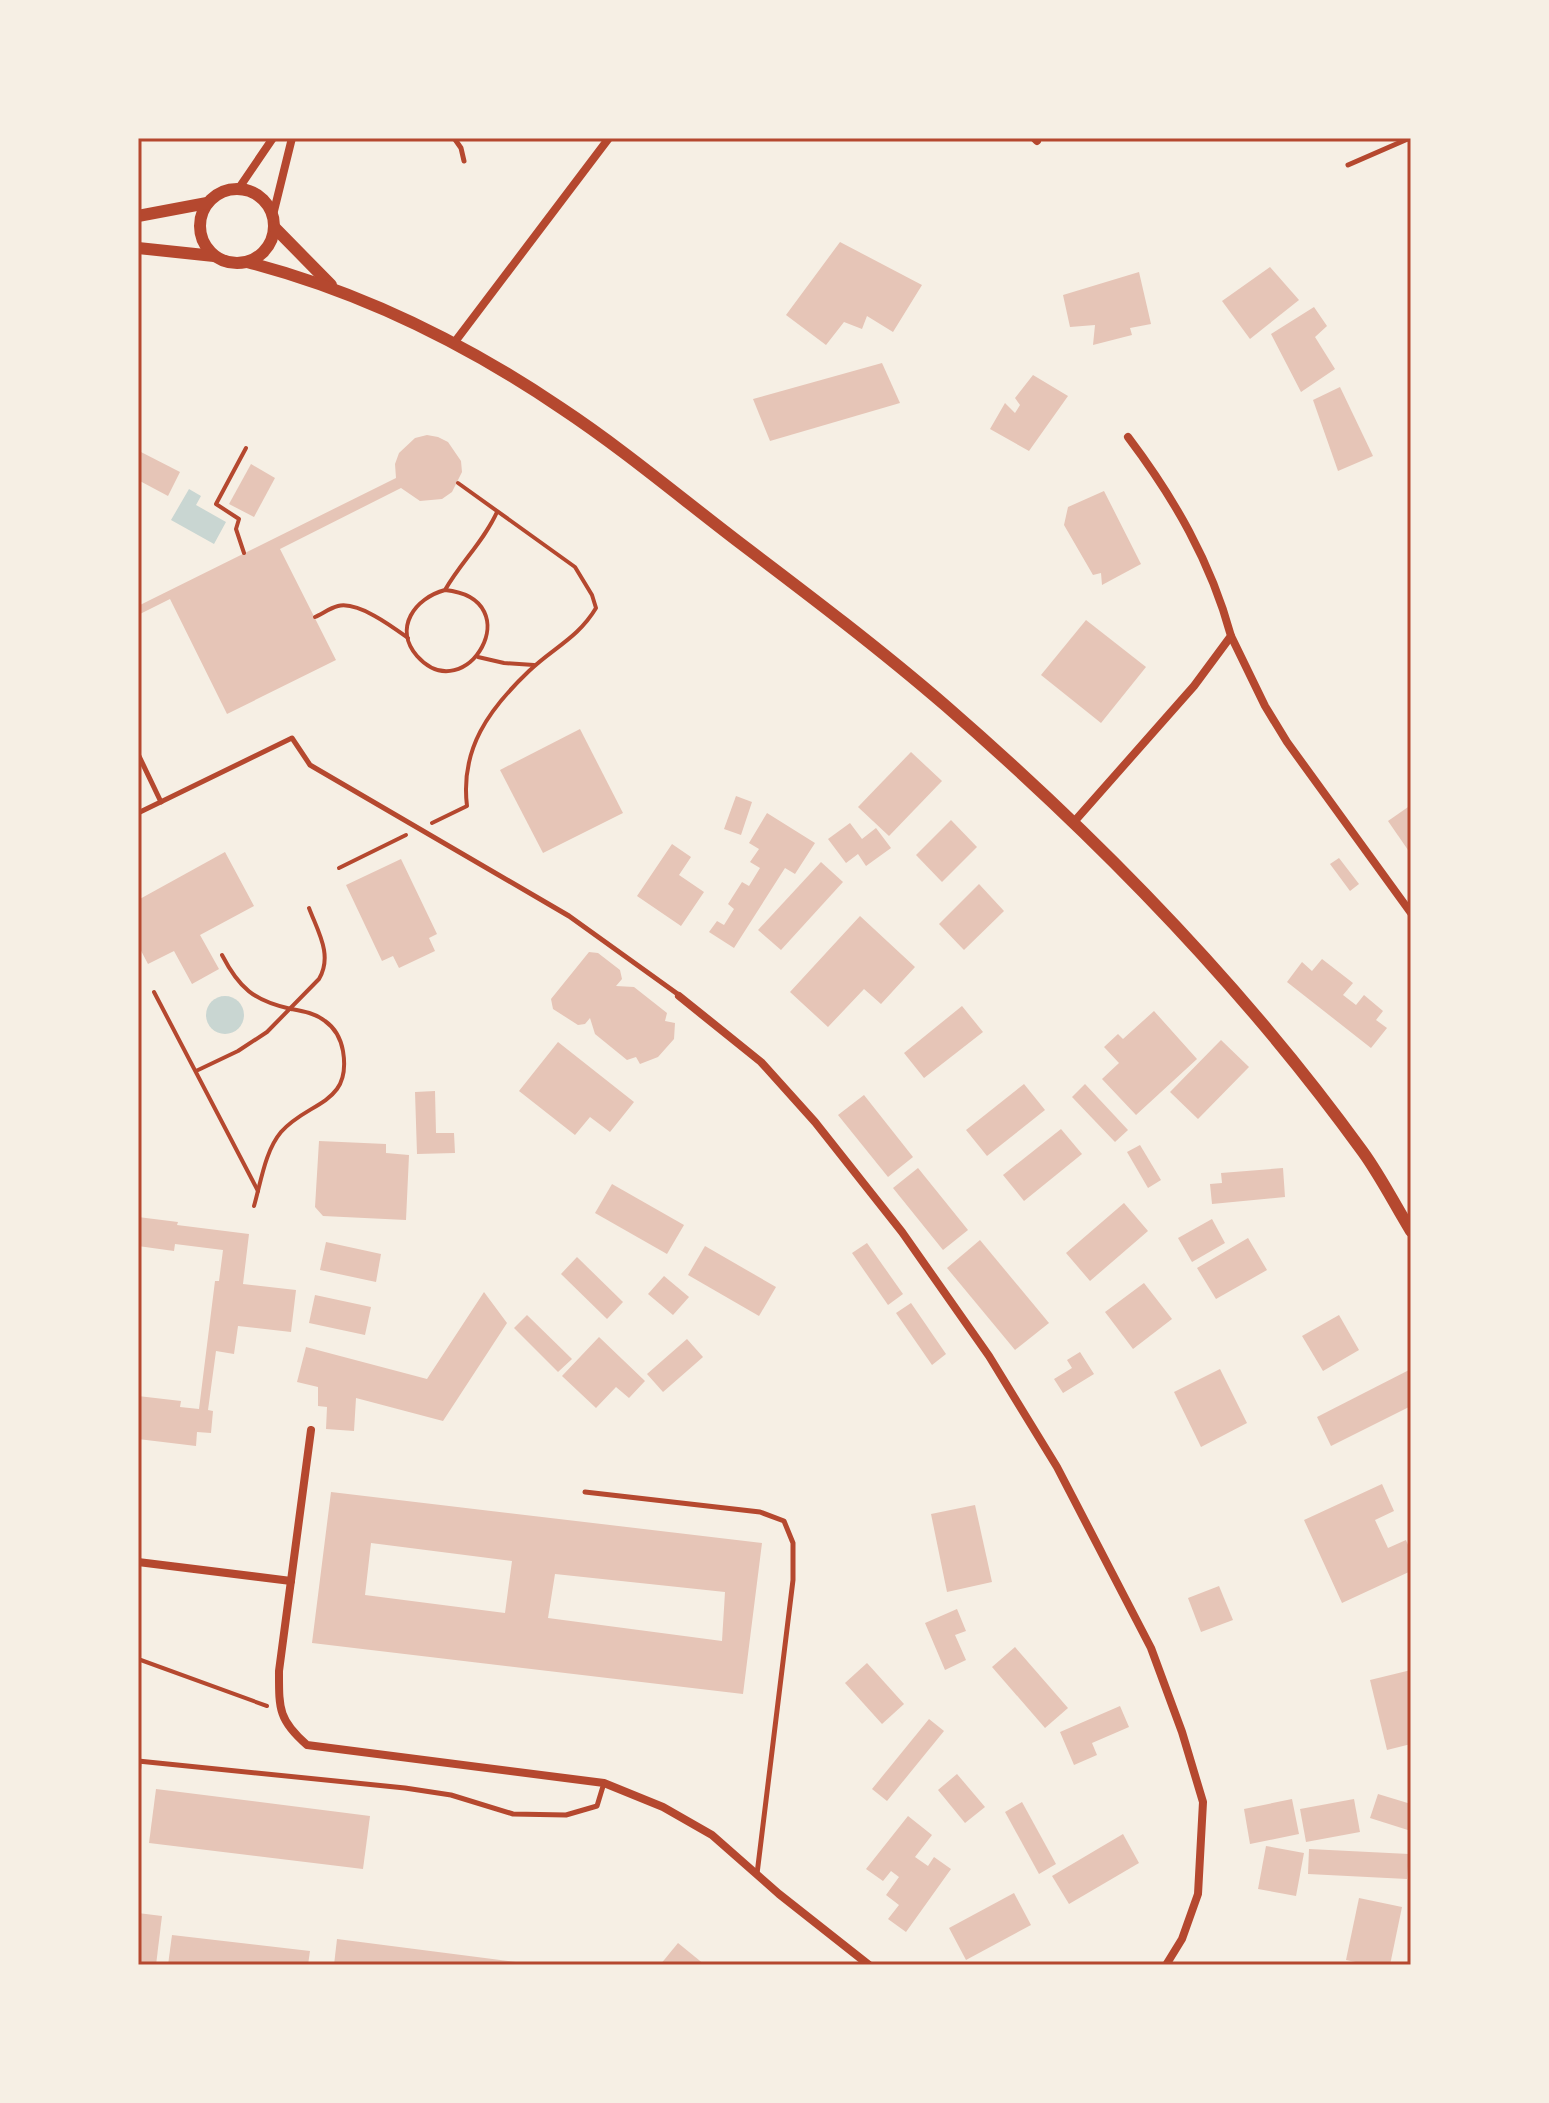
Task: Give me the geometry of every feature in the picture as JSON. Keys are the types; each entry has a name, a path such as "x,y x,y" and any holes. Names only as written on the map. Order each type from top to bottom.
{"street":[{"path":"239,188 273,138"},
{"path":"247,262 258,258 267,249 292,138"},
{"path":"454,343 609,138"},
{"path":"138,216 207,203 216,195 239,188 250,191 261,197 274,221 333,287"},
{"path":"207,203 199,226 206,248 214,256 224,262 247,262 333,287 454,343 562,408 811,597 945,705 1073,823 1200,949 1283,1048 1365,1155 1411,1231"},
{"path":"138,248 214,256"},
{"path":"1128,437 1164,484 1205,558 1231,636 1265,706 1287,742 1411,913"},
{"path":"1073,823 1194,686 1231,636"},
{"path":"679,996 761,1062 815,1122 902,1232 989,1356 1057,1467 1151,1648 1182,1732 1203,1802 1198,1894 1182,1939 1166,1965"},
{"path":"311,1430 279,1671 279,1710 288,1729 307,1745 604,1783 663,1807 712,1835 756,1875 869,1965"},
{"path":"138,1562 291,1581"}],"lane":[{"path":"454,138 461,148 464,161"},
{"path":"1348,165 1410,138"},
{"path":"138,813 292,738 310,765 569,916 679,996"},
{"path":"138,754 161,802"},
{"path":"585,1492 760,1512 784,1521 793,1543 793,1580 756,1875"},
{"path":"138,1779 139,1761 405,1788 451,1795 513,1814 566,1815 597,1806 604,1783"}],"path":[{"path":"244,553 236,529 239,519 216,504 246,448"},
{"path":"339,868 467,806 464,783 471,750 488,716 536,665 585,627 596,608 575,567 458,483"},
{"path":"445,590 458,567 487,535 498,511"},
{"path":"315,617 340,606 354,606 408,638 420,659 444,670 456,669 478,657 485,646 487,619 471,597 459,591 431,593 412,612 408,638"},
{"path":"478,657 536,665"},
{"path":"196,1071 267,1032 325,969 327,955 309,908"},
{"path":"222,955 234,979 248,992 264,1002 304,1011 326,1021 341,1040 345,1064 342,1082 332,1097 282,1130 272,1147 254,1206"},
{"path":"154,992 258,1191"},
{"path":"138,1659 279,1710"}],"shaded area":[{"path":"189,489 201,496 196,505 226,522 214,544 171,520"},
{"path":"225,996 238,1002 244,1015 238,1028 225,1034 212,1028 206,1015 212,1002"}],"building":[{"path":"840,242 922,285 893,332 867,316 862,329 844,322 826,345 786,315"},
{"path":"1270,267 1299,300 1250,339 1222,301"},
{"path":"1139,272 1151,324 1130,328 1132,335 1093,345 1095,325 1070,327 1063,295"},
{"path":"1314,307 1327,326 1315,337 1335,369 1301,392 1271,334"},
{"path":"882,363 900,403 770,441 753,399"},
{"path":"1033,375 1068,396 1029,451 990,429 1005,403 1015,413 1020,405 1015,398"},
{"path":"1340,387 1373,456 1338,471 1313,400"},
{"path":"427,435 448,442 461,461 462,472 452,492 442,499 420,501 401,488 280,549 336,660 227,714 170,599 138,615 138,606 396,478 395,464 399,453 415,438"},
{"path":"139,451 180,472 168,496 138,480"},
{"path":"251,464 275,478 254,517 229,504"},
{"path":"1104,491 1141,564 1102,585 1101,573 1093,575 1064,525 1068,507"},
{"path":"1086,620 1146,667 1101,723 1041,675"},
{"path":"580,729 623,813 543,853 500,770"},
{"path":"911,752 942,781 889,836 858,807"},
{"path":"736,796 752,802 741,835 724,829"},
{"path":"1411,805 1411,848 1408,850 1388,821"},
{"path":"767,813 815,843 795,874 785,868 734,948 709,932 717,921 724,925 734,909 728,904 742,882 749,886 760,868 750,862 759,849 749,843"},
{"path":"951,820 977,847 942,882 916,855"},
{"path":"850,823 862,839 876,828 891,848 866,866 858,854 846,863 828,839"},
{"path":"672,844 691,857 679,875 704,892 681,926 637,896"},
{"path":"225,852 254,906 200,935 219,969 192,984 174,951 148,964 138,945 138,900"},
{"path":"1339,858 1359,884 1350,891 1330,864"},
{"path":"401,859 437,934 429,938 435,951 399,968 393,956 382,961 346,885"},
{"path":"821,862 843,882 781,950 758,930"},
{"path":"979,884 1004,911 964,950 939,924"},
{"path":"860,916 915,967 881,1004 864,989 828,1027 790,992"},
{"path":"589,952 598,953 620,970 622,979 616,986 634,987 667,1013 665,1021 675,1023 674,1039 658,1057 640,1064 636,1057 627,1060 595,1034 590,1018 585,1024 578,1025 553,1009 551,999"},
{"path":"1322,959 1353,983 1343,995 1356,1005 1364,995 1383,1011 1376,1020 1387,1028 1371,1048 1287,982 1302,962 1312,971"},
{"path":"962,1006 983,1032 924,1078 904,1053"},
{"path":"1154,1011 1197,1059 1136,1115 1102,1079 1119,1063 1104,1047 1118,1034 1123,1039"},
{"path":"1221,1040 1249,1067 1198,1119 1170,1092"},
{"path":"558,1042 634,1102 610,1132 590,1117 575,1135 519,1091"},
{"path":"1024,1084 1045,1110 987,1156 966,1130"},
{"path":"1085,1084 1128,1130 1115,1142 1072,1097"},
{"path":"435,1091 436,1133 454,1133 455,1153 417,1154 415,1092"},
{"path":"864,1095 913,1157 888,1177 838,1115"},
{"path":"1061,1129 1082,1154 1024,1201 1003,1175"},
{"path":"319,1141 386,1144 386,1153 409,1155 406,1220 323,1216 315,1207"},
{"path":"1140,1145 1161,1180 1148,1188 1127,1152"},
{"path":"918,1168 968,1230 943,1250 893,1188"},
{"path":"1283,1168 1285,1197 1212,1204 1210,1184 1222,1183 1221,1173"},
{"path":"612,1184 684,1225 667,1254 595,1213"},
{"path":"1124,1203 1148,1231 1090,1281 1066,1253"},
{"path":"138,1217 249,1234 243,1284 296,1290 291,1332 238,1326 234,1354 216,1351 208,1410 213,1411 211,1433 197,1432 196,1446 138,1439 138,1396 181,1401 180,1407 199,1409 215,1281 219,1281 223,1250 175,1244 174,1251 138,1246"},
{"path":"1212,1219 1225,1243 1192,1262 1178,1238"},
{"path":"1248,1238 1267,1270 1216,1299 1197,1268"},
{"path":"980,1240 1049,1323 1015,1350 947,1268"},
{"path":"326,1242 381,1254 376,1282 320,1270"},
{"path":"867,1243 903,1294 888,1305 852,1253"},
{"path":"705,1246 776,1287 759,1316 688,1275"},
{"path":"577,1257 623,1302 607,1319 561,1274"},
{"path":"664,1276 689,1297 673,1315 648,1294"},
{"path":"1144,1283 1172,1319 1133,1349 1105,1312"},
{"path":"484,1292 507,1323 443,1421 356,1398 354,1431 326,1429 327,1407 318,1406 318,1387 297,1382 306,1347 427,1379"},
{"path":"315,1295 371,1307 365,1335 309,1323"},
{"path":"911,1303 946,1354 932,1365 896,1313"},
{"path":"527,1315 572,1359 558,1372 514,1328"},
{"path":"1339,1315 1359,1350 1323,1371 1302,1336"},
{"path":"599,1337 645,1381 629,1398 616,1387 596,1408 562,1376"},
{"path":"687,1339 703,1357 663,1392 647,1374"},
{"path":"1080,1352 1094,1374 1063,1393 1054,1379 1072,1368 1067,1360"},
{"path":"1220,1369 1247,1423 1201,1447 1174,1392"},
{"path":"1411,1369 1411,1406 1331,1446 1317,1417"},
{"path":"1382,1484 1394,1511 1375,1520 1388,1548 1406,1540 1411,1552 1411,1571 1342,1603 1304,1520"},
{"path":"331,1492 762,1543 743,1694 312,1643","holes":["371,1543 512,1561 505,1613 365,1595","555,1574 725,1592 722,1641 548,1618"]},
{"path":"975,1505 992,1582 947,1592 931,1514"},
{"path":"1219,1586 1233,1620 1201,1632 1188,1598"},
{"path":"957,1609 966,1631 955,1635 966,1660 945,1670 925,1623"},
{"path":"1015,1647 1068,1708 1045,1728 992,1667"},
{"path":"867,1663 904,1704 882,1724 845,1683"},
{"path":"1411,1670 1411,1744 1387,1750 1370,1680"},
{"path":"1120,1706 1129,1727 1092,1743 1097,1755 1074,1765 1060,1732"},
{"path":"929,1719 944,1731 887,1801 872,1789"},
{"path":"957,1774 985,1807 965,1823 938,1790"},
{"path":"156,1789 370,1816 363,1869 149,1843"},
{"path":"1378,1794 1411,1804 1411,1831 1370,1818"},
{"path":"1292,1799 1299,1834 1250,1844 1244,1809"},
{"path":"1354,1799 1360,1832 1306,1842 1300,1809"},
{"path":"1022,1802 1056,1864 1039,1874 1005,1812"},
{"path":"908,1816 932,1835 915,1857 928,1866 934,1857 951,1869 906,1932 888,1919 899,1905 886,1895 899,1877 891,1871 883,1881 866,1869"},
{"path":"1123,1834 1139,1863 1069,1904 1052,1876"},
{"path":"1266,1846 1304,1853 1296,1896 1258,1889"},
{"path":"1309,1849 1409,1854 1407,1879 1308,1874"},
{"path":"1014,1893 1031,1925 966,1960 949,1928"},
{"path":"1359,1898 1402,1907 1390,1965 1346,1960"},
{"path":"138,1913 162,1916 156,1965 138,1965"},
{"path":"172,1935 310,1951 308,1965 168,1965"},
{"path":"337,1939 524,1963 524,1965 334,1965"},
{"path":"678,1943 705,1965 660,1965"}]}
